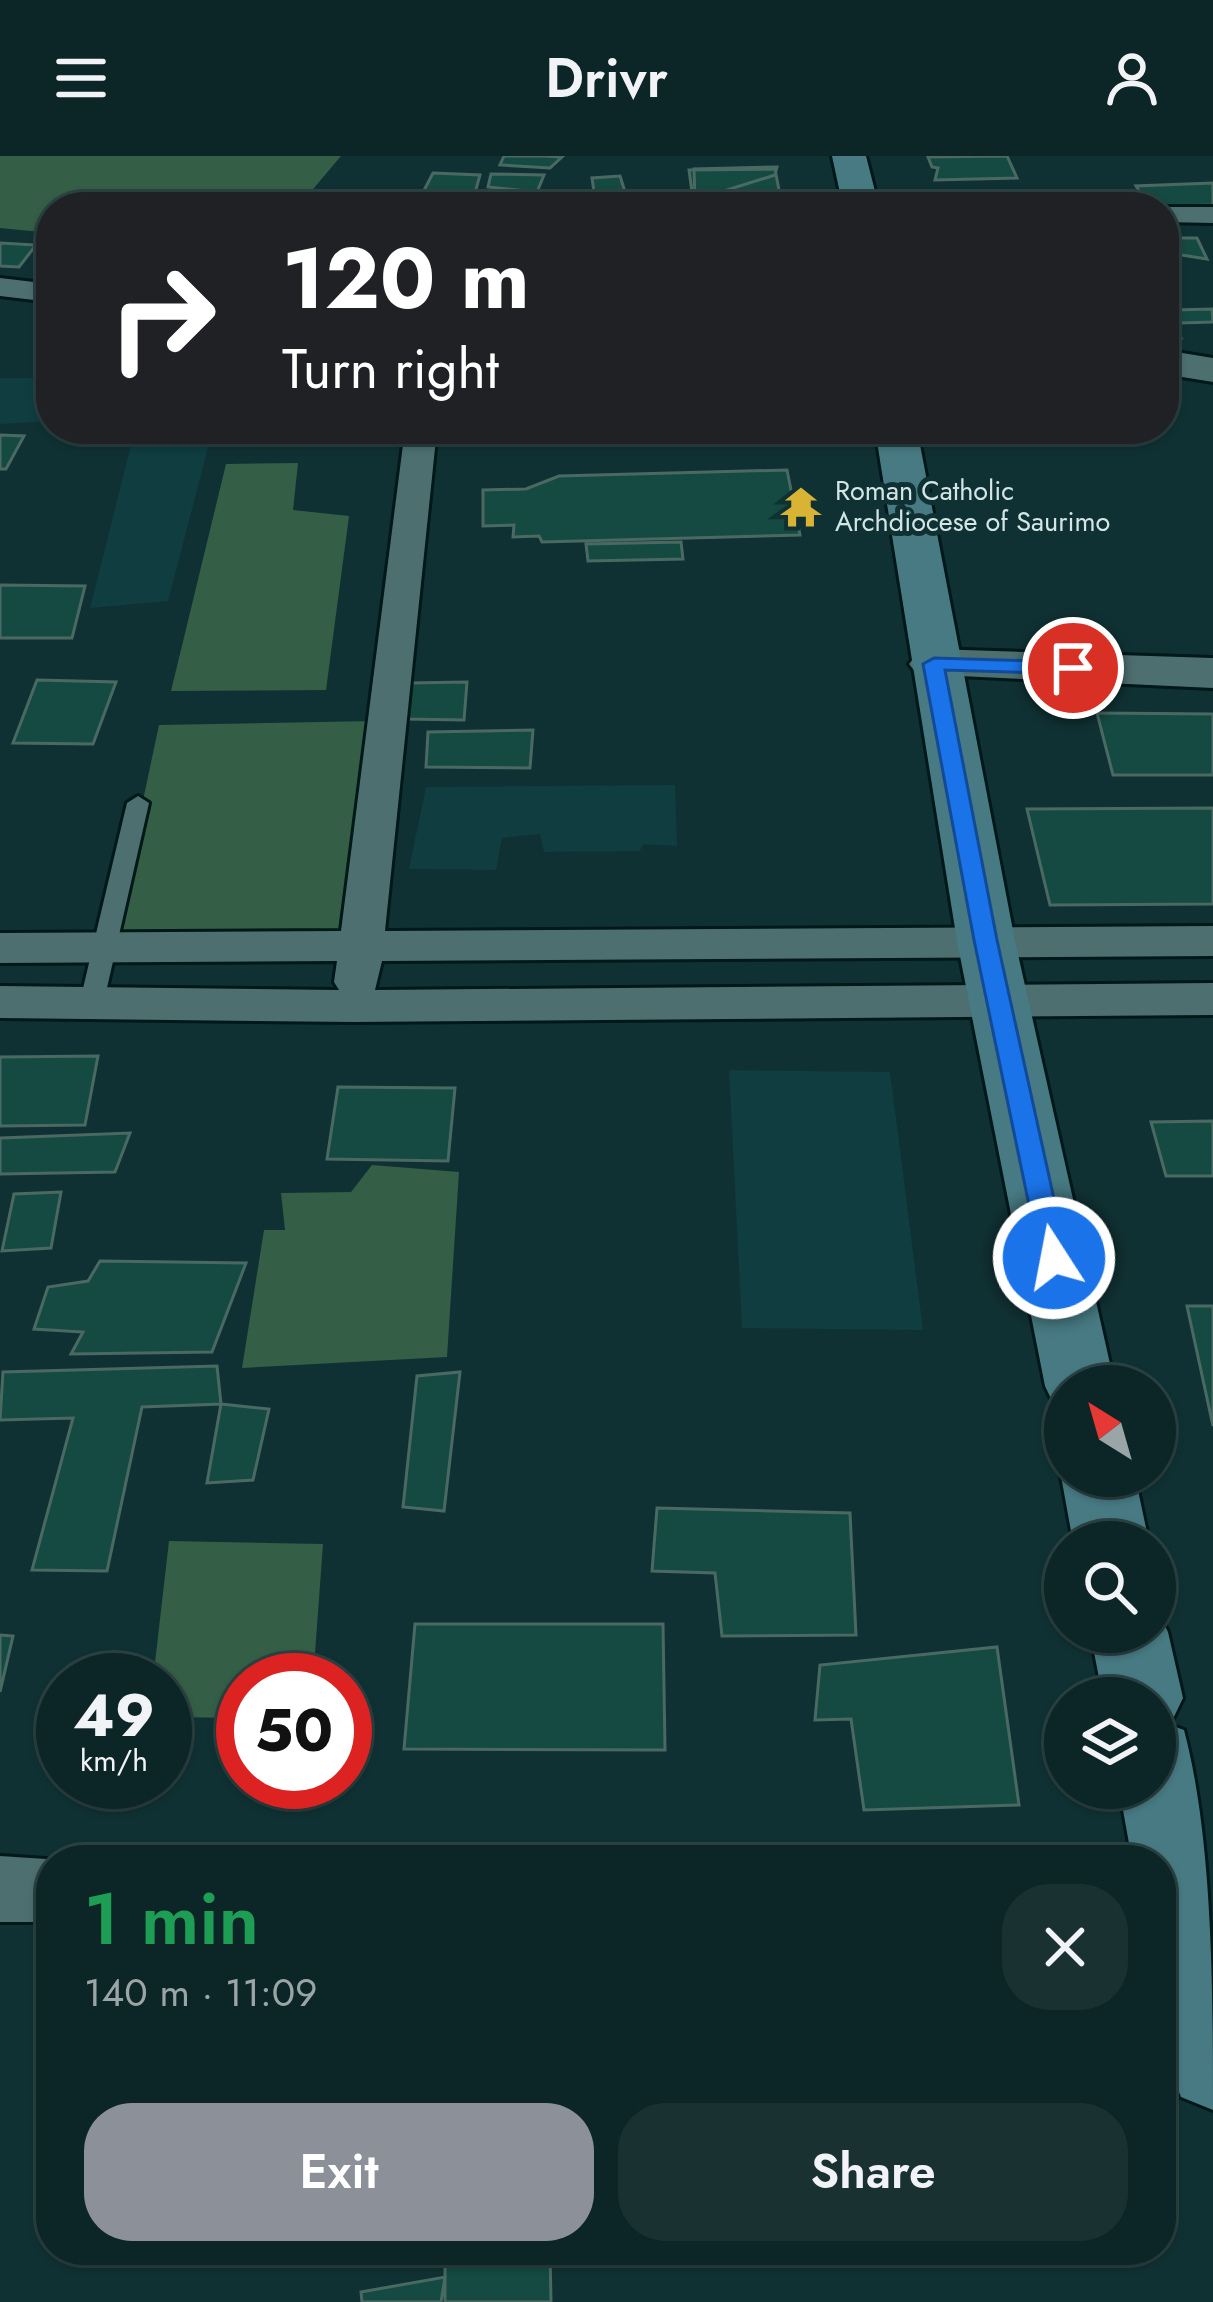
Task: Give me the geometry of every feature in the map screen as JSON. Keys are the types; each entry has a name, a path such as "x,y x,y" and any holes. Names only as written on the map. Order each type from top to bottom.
{"main road":[{"path":"850,156 858,192"},
{"path":"898,444 986,940 1076,1365"},
{"path":"1167,1809 1175,1845"},
{"path":"1176,1849 1213,2065"}],"street":[{"path":"1179,214 1213,214"},
{"path":"0,287 36,291"},
{"path":"1179,364 1213,370"},
{"path":"353,1006 419,444"},
{"path":"934,664 1213,673"},
{"path":"0,948 1213,940"},
{"path":"0,1002 353,1006 1213,999"},
{"path":"0,1889 36,1889"}],"lane":[{"path":"92,1001 138,803"}],"shaded area":[{"path":"0,378 36,378 36,422 0,424"},
{"path":"131,444 209,444 168,601 90,608"},
{"path":"675,785 677,846 544,852 540,834 502,838 496,870 409,869 426,787"},
{"path":"729,1070 890,1072 923,1330 742,1328"}],"green space":[{"path":"0,156 341,156 311,192 36,192 36,232 0,228"},
{"path":"298,463 293,510 349,516 326,690 171,691 226,464"},
{"path":"373,721 353,940 112,946 159,725"},
{"path":"372,1165 459,1172 447,1357 242,1368 264,1230 285,1230 281,1193 351,1192"},
{"path":"169,1541 323,1544 315,1653 216,1653 216,1718 192,1717 192,1653 156,1653"}],"building":[{"path":"504,156 562,157 550,168 500,165"},
{"path":"1007,156 1017,178 935,180 938,168 932,167 928,157"},
{"path":"777,167 775,175 721,192 695,192 694,169"},
{"path":"775,169 779,192 692,192 689,170"},
{"path":"433,173 480,175 475,192 423,192"},
{"path":"491,174 544,175 537,192 488,187"},
{"path":"620,176 625,192 594,192 592,178"},
{"path":"1213,183 1213,205 1179,206 1179,192 1140,192 1136,186"},
{"path":"1179,238 1197,238 1207,259 1179,255"},
{"path":"0,243 36,245 19,267 0,266"},
{"path":"1212,309 1213,322 1181,323 1179,310"},
{"path":"0,435 24,436 6,469 0,469"},
{"path":"787,470 800,535 542,542 539,536 513,537 514,525 483,526 483,490 526,489 559,476"},
{"path":"681,542 683,559 588,561 586,544"},
{"path":"0,585 85,586 72,638 0,638"},
{"path":"37,680 116,682 93,744 13,743"},
{"path":"467,682 464,720 405,719 409,683"},
{"path":"1097,713 1213,714 1213,775 1113,775"},
{"path":"533,730 530,768 426,767 428,732"},
{"path":"1213,808 1213,904 1050,905 1027,809"},
{"path":"98,1056 85,1125 0,1126 0,1057"},
{"path":"338,1087 455,1088 448,1161 327,1159"},
{"path":"1213,1121 1213,1176 1166,1176 1151,1122"},
{"path":"130,1133 115,1172 0,1174 0,1138"},
{"path":"61,1192 51,1248 2,1251 14,1194"},
{"path":"100,1261 246,1263 212,1352 71,1354 83,1332 34,1329 48,1287 88,1281"},
{"path":"1187,1306 1213,1306 1213,1426"},
{"path":"217,1366 221,1404 142,1407 107,1571 32,1570 73,1418 0,1420 3,1372"},
{"path":"460,1372 444,1511 403,1507 417,1376"},
{"path":"221,1404 269,1409 253,1480 207,1483"},
{"path":"657,1508 850,1513 856,1635 722,1636 715,1573 652,1571"},
{"path":"415,1624 663,1624 665,1750 404,1749"},
{"path":"0,1635 13,1636 0,1692"},
{"path":"997,1647 1019,1805 864,1810 851,1719 815,1720 820,1665"},
{"path":"445,2265 550,2265 551,2302 445,2302"},
{"path":"445,2277 441,2302 362,2302 361,2292"}],"place":[{"name":"Roman Catholic Archdiocese of Saurimo","path":"801,507"}],"route":[{"path":"1054,1258 986,940 934,664 1073,668"}]}
